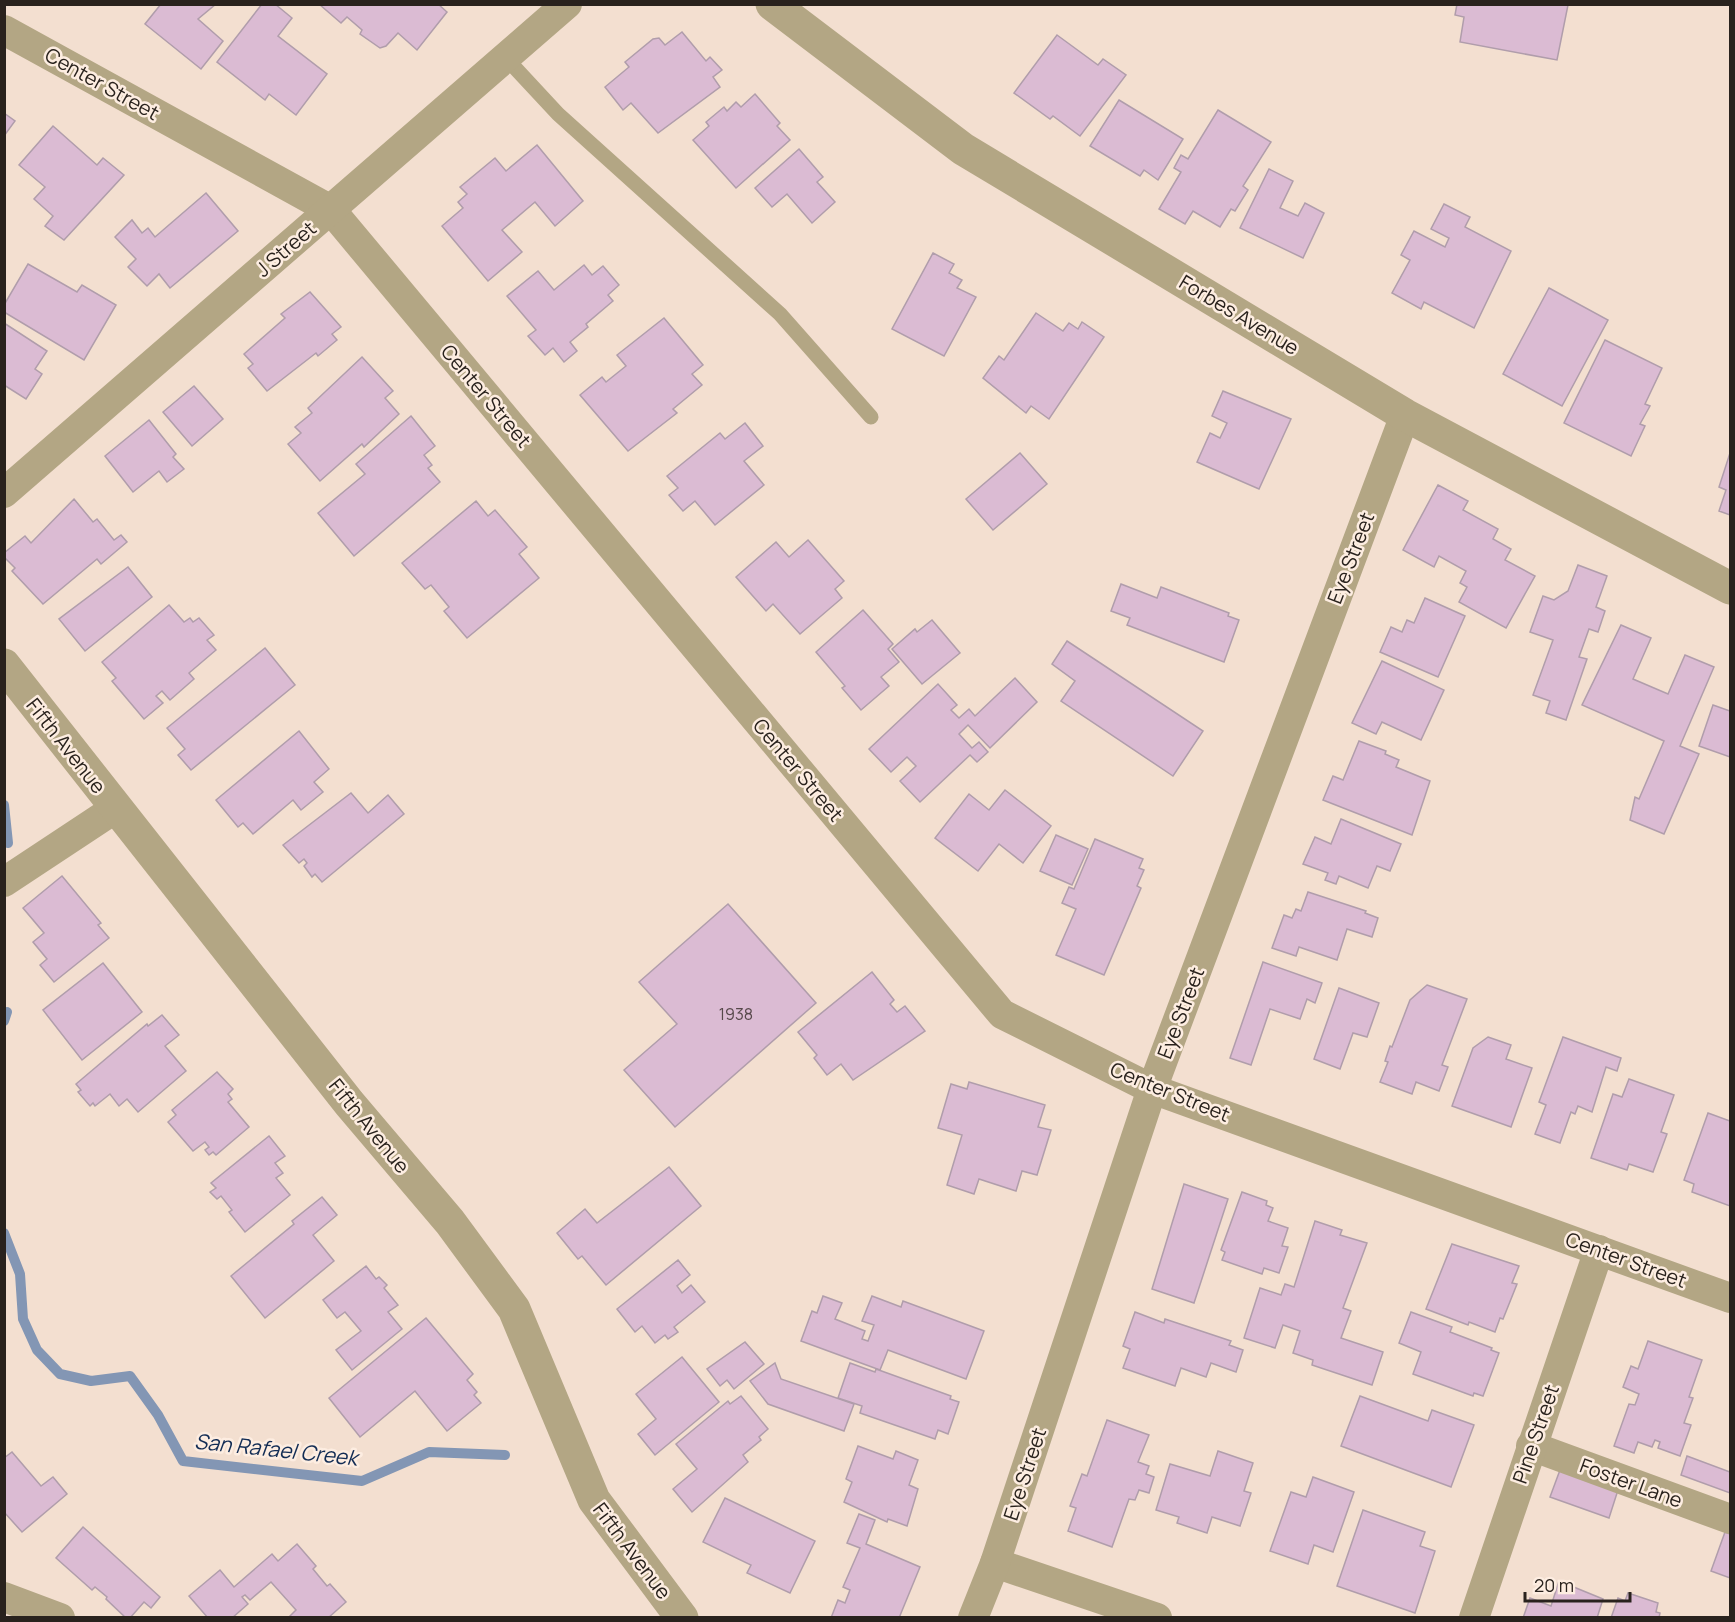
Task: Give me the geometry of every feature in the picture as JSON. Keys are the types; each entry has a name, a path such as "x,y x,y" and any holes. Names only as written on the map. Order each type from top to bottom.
{"street":[{"name":"J Street","path":"4,493 567,4"},
{"name":"Forbes Avenue","path":"772,4 963,149 1405,415 1731,588"},
{"name":"Center Street","path":"4,30 331,210 1002,1014 1152,1089 1731,1298"},
{"name":"Eye Street","path":"973,1617 995,1563 1152,1089 1405,415"},
{"name":"Fifth Avenue","path":"8,680 116,808 350,1103 450,1222 514,1310 594,1500 682,1617"},
{"path":"4,882 116,808"},
{"name":"Pine Street","path":"1474,1617 1599,1250"},
{"name":"Foster Lane","path":"1531,1446 1731,1519"},
{"path":"995,1563 1156,1617"},
{"path":"4,1597 60,1617"}],"lane":[{"path":"506,58 558,114 780,314 871,417"}],"building":[{"path":"161,4 216,4 198,19 223,41 201,69 145,24"},
{"path":"262,4 275,4 292,18 278,36 327,74 296,115 269,94 265,100 217,62"},
{"path":"319,4 438,4 447,12 417,50 398,33 386,46 380,48 360,34 362,30 347,17 341,23"},
{"path":"1457,4 1568,5 1557,60 1460,42 1464,17 1455,15"},
{"path":"682,32 706,61 710,57 722,70 713,77 720,87 658,133 631,103 623,110 605,87 629,67 625,62 653,39 659,38 665,45"},
{"path":"1057,35 1098,65 1103,59 1126,75 1080,136 1053,116 1050,119 1014,93"},
{"path":"755,94 780,123 777,126 790,140 736,188 693,140 709,126 706,122 724,107 727,111 736,102 741,107"},
{"path":"1119,100 1183,139 1158,180 1144,170 1140,176 1090,146"},
{"path":"1218,110 1271,142 1243,186 1248,190 1235,211 1231,209 1220,227 1193,211 1185,224 1159,209 1181,172 1174,168 1181,155 1188,159"},
{"path":"4,113 15,121 4,136"},
{"path":"53,126 97,165 103,158 124,175 64,240 45,226 53,216 34,199 45,187 19,165"},
{"path":"537,145 583,201 555,226 535,202 502,230 522,252 488,281 442,226 463,208 458,202 467,194 460,187 495,158 506,171"},
{"path":"799,149 823,177 817,182 835,202 812,223 787,194 772,207 755,188"},
{"path":"1269,169 1293,181 1280,208 1298,216 1305,203 1324,213 1303,258 1240,228"},
{"path":"206,193 238,231 170,288 159,274 147,286 128,267 136,259 115,237 132,220 142,233 148,228 155,237"},
{"path":"1444,204 1470,217 1465,227 1511,251 1474,328 1424,302 1421,309 1392,293 1410,260 1401,255 1414,231 1445,247 1449,238 1431,229"},
{"path":"933,253 954,264 949,273 962,280 957,288 976,297 944,356 892,329"},
{"path":"28,264 77,292 82,285 116,305 84,360 4,312 4,305"},
{"path":"584,265 592,275 603,266 619,285 608,295 613,301 586,324 588,327 570,342 577,351 564,362 553,348 545,355 528,336 536,330 507,296 538,271 554,290"},
{"path":"1549,288 1608,320 1562,406 1503,374"},
{"path":"310,292 341,327 332,334 337,340 318,356 316,353 267,391 248,368 253,364 244,354 285,318 281,314"},
{"path":"1036,313 1063,331 1069,323 1078,329 1082,322 1104,337 1049,419 1031,406 1026,413 983,378 999,356 1004,360"},
{"path":"664,318 703,365 692,374 702,385 673,409 677,413 628,451 580,395 602,377 606,382 626,366 617,355"},
{"path":"4,323 47,351 35,369 42,374 26,399 4,385"},
{"path":"1605,340 1662,368 1645,404 1650,406 1640,424 1645,426 1631,456 1564,423"},
{"path":"362,357 393,391 385,398 399,414 364,447 362,444 320,481 288,444 301,433 295,427 312,413 308,408"},
{"path":"194,386 223,419 192,446 163,412"},
{"path":"1223,391 1291,419 1259,489 1197,462 1210,433 1220,438 1227,423 1212,416"},
{"path":"411,416 435,446 424,455 432,465 428,468 440,482 354,556 318,513 365,474 356,464"},
{"path":"149,420 176,454 173,457 184,469 167,482 159,471 133,492 105,456"},
{"path":"745,423 763,446 744,461 764,485 715,525 695,501 683,511 669,495 678,488 667,476 720,433 725,439"},
{"path":"1020,453 1047,484 993,530 966,499"},
{"path":"1730,453 1730,515 1719,511 1726,490 1719,487"},
{"path":"1438,485 1468,501 1463,510 1498,529 1493,539 1511,549 1505,560 1535,576 1506,628 1459,602 1467,587 1460,583 1466,571 1439,556 1434,567 1403,550"},
{"path":"74,499 93,522 97,519 114,540 121,535 127,542 101,564 97,559 43,604 12,571 15,568 4,557 4,553 25,536 31,543"},
{"path":"476,501 488,516 495,510 527,547 519,554 539,578 467,638 444,611 449,607 431,585 425,589 402,563"},
{"path":"808,540 844,581 835,589 842,598 800,634 773,604 766,611 736,577 776,542 789,557"},
{"path":"1578,565 1607,576 1596,607 1605,611 1598,632 1589,629 1579,657 1587,659 1566,720 1546,713 1550,701 1533,695 1553,640 1530,632 1543,596 1554,600 1568,591"},
{"path":"128,567 152,597 85,651 59,619"},
{"path":"1121,584 1157,598 1161,587 1229,613 1228,616 1239,620 1224,662 1127,625 1130,618 1111,611"},
{"path":"1425,598 1465,616 1438,677 1380,652 1391,627 1402,632 1407,620 1414,623"},
{"path":"169,605 184,622 190,618 193,622 199,618 214,635 207,640 216,650 189,673 194,679 170,700 162,691 156,696 163,703 144,719 112,681 116,678 102,662"},
{"path":"863,610 893,644 888,649 899,662 881,677 889,686 861,710 842,688 845,686 816,652"},
{"path":"932,620 960,653 922,684 892,649 915,629 917,632"},
{"path":"1621,625 1651,638 1633,679 1668,694 1685,655 1714,667 1680,746 1699,754 1664,834 1630,820 1635,797 1639,799 1664,741 1582,705"},
{"path":"1067,641 1203,731 1173,776 1061,701 1075,681 1052,664"},
{"path":"265,648 295,685 191,770 178,755 185,749 167,728"},
{"path":"1382,661 1444,690 1421,740 1382,722 1376,734 1352,723"},
{"path":"1015,678 1037,702 990,748 968,725 959,734 972,748 979,742 988,752 977,762 970,755 920,802 900,781 916,766 907,757 891,772 869,749 938,684 957,705 951,710 959,718 969,709 975,716"},
{"path":"1713,705 1730,711 1730,757 1699,746"},
{"path":"299,731 329,769 314,782 323,792 301,810 293,800 253,834 243,823 238,827 216,800"},
{"path":"1359,741 1386,751 1385,754 1399,760 1396,767 1430,781 1412,835 1323,800 1333,776 1343,780"},
{"path":"1005,790 1051,826 1023,863 999,844 978,871 935,838 969,794 989,810"},
{"path":"351,793 368,813 388,795 404,814 322,882 315,874 312,877 304,866 307,863 304,859 299,863 283,845"},
{"path":"1341,819 1401,844 1390,871 1377,866 1368,888 1339,876 1336,884 1325,880 1328,873 1303,864 1315,837 1331,844"},
{"path":"1056,835 1088,849 1072,885 1040,871"},
{"path":"1095,839 1143,859 1139,868 1144,870 1137,886 1141,888 1104,975 1056,955 1076,909 1062,903 1069,887 1074,889"},
{"path":"62,876 101,923 98,925 109,938 54,982 40,965 47,959 33,942 44,933 23,908"},
{"path":"1308,892 1366,911 1365,913 1378,918 1372,937 1347,929 1337,960 1299,947 1296,956 1272,948 1284,915 1292,918 1296,909 1301,911"},
{"path":"728,904 816,1003 675,1127 624,1070 677,1024 639,982"},
{"path":"1263,962 1322,983 1315,1003 1307,999 1300,1019 1270,1009 1251,1065 1230,1058"},
{"path":"103,963 142,1012 82,1060 43,1010"},
{"path":"872,972 894,1000 890,1004 897,1012 905,1006 925,1031 853,1080 841,1064 827,1075 814,1058 817,1055 798,1032"},
{"path":"1427,985 1467,999 1442,1065 1448,1067 1439,1091 1416,1082 1412,1094 1380,1082 1388,1062 1385,1061 1390,1046 1392,1047 1410,1000"},
{"path":"1339,988 1379,1003 1367,1037 1353,1033 1340,1069 1314,1059"},
{"path":"162,1015 179,1035 165,1046 186,1071 138,1112 127,1099 119,1106 110,1094 95,1106 93,1103 90,1106 78,1092 81,1090 76,1084 147,1024 148,1026"},
{"path":"1488,1037 1511,1045 1506,1059 1532,1068 1511,1127 1452,1106 1473,1048"},
{"path":"1563,1037 1621,1058 1617,1071 1606,1067 1592,1112 1578,1106 1575,1114 1571,1112 1560,1143 1535,1134 1546,1105 1539,1102"},
{"path":"217,1072 233,1089 228,1094 232,1099 228,1102 249,1127 216,1155 213,1152 209,1155 205,1150 209,1147 205,1142 193,1151 168,1122 176,1115 172,1110"},
{"path":"1629,1079 1674,1095 1661,1132 1667,1134 1653,1172 1629,1164 1627,1170 1591,1158 1613,1094 1622,1097"},
{"path":"969,1082 1045,1105 1038,1127 1051,1130 1037,1175 1022,1171 1016,1191 979,1179 974,1194 947,1185 962,1135 938,1128 951,1084 967,1089"},
{"path":"1708,1113 1730,1121 1730,1206 1692,1192 1694,1184 1684,1180"},
{"path":"269,1136 285,1156 275,1163 283,1173 276,1178 290,1195 245,1232 229,1212 232,1210 221,1196 217,1199 210,1192 216,1188 211,1183"},
{"path":"669,1167 701,1206 606,1285 582,1256 578,1259 557,1233 585,1209 597,1223"},
{"path":"1184,1184 1228,1199 1194,1303 1152,1289"},
{"path":"1242,1192 1267,1201 1266,1205 1273,1208 1268,1221 1288,1228 1282,1246 1288,1247 1279,1273 1264,1268 1262,1274 1222,1260 1225,1252 1221,1250"},
{"path":"322,1197 337,1215 313,1235 334,1261 265,1318 231,1276 294,1224 292,1221"},
{"path":"1315,1221 1342,1230 1340,1235 1367,1243 1343,1308 1351,1311 1341,1338 1383,1352 1372,1385 1312,1365 1313,1360 1293,1353 1300,1331 1283,1325 1275,1348 1244,1338 1260,1288 1281,1295 1285,1284 1294,1287"},
{"path":"1452,1244 1519,1266 1512,1283 1517,1284 1503,1319 1500,1318 1495,1332 1469,1322 1468,1325 1426,1309"},
{"path":"678,1260 690,1275 677,1286 682,1293 691,1285 705,1302 674,1327 678,1332 668,1339 665,1335 655,1343 642,1326 635,1332 617,1309"},
{"path":"366,1266 376,1279 379,1277 387,1285 384,1288 398,1305 388,1312 402,1329 352,1370 336,1350 361,1331 345,1312 337,1318 323,1300"},
{"path":"823,1296 842,1303 835,1319 865,1331 862,1339 868,1341 874,1325 862,1321 872,1296 901,1307 903,1301 984,1331 966,1379 888,1350 880,1370 801,1341 812,1311 817,1313"},
{"path":"1135,1312 1164,1323 1165,1319 1231,1341 1229,1345 1243,1350 1236,1372 1211,1363 1206,1377 1181,1368 1175,1386 1123,1368 1130,1349 1123,1346"},
{"path":"1411,1312 1452,1327 1450,1332 1492,1348 1491,1350 1499,1353 1483,1396 1474,1393 1473,1396 1413,1374 1421,1352 1399,1343"},
{"path":"426,1318 473,1374 467,1380 477,1392 474,1395 481,1403 447,1431 415,1391 360,1437 329,1398"},
{"path":"1648,1341 1702,1360 1689,1397 1693,1398 1684,1423 1691,1425 1680,1456 1658,1448 1660,1442 1655,1440 1652,1447 1638,1442 1634,1453 1614,1446 1629,1404 1635,1405 1639,1394 1623,1387 1631,1366 1638,1369"},
{"path":"745,1342 764,1364 734,1389 727,1380 720,1386 707,1369"},
{"path":"682,1357 719,1402 655,1455 638,1434 656,1419 636,1394"},
{"path":"775,1363 781,1379 854,1404 844,1431 768,1404 750,1381"},
{"path":"850,1363 875,1372 876,1369 951,1396 950,1399 959,1402 948,1434 938,1430 935,1439 860,1413 862,1406 838,1398"},
{"path":"741,1396 768,1429 759,1437 761,1440 743,1455 748,1462 692,1512 673,1489 697,1469 676,1444 728,1401 730,1404"},
{"path":"1360,1396 1428,1421 1432,1410 1474,1425 1451,1487 1341,1446"},
{"path":"1107,1420 1149,1435 1138,1462 1149,1466 1146,1474 1154,1477 1149,1493 1139,1490 1135,1500 1129,1499 1112,1547 1068,1531 1076,1508 1070,1506 1082,1474 1087,1476"},
{"path":"858,1446 893,1459 896,1451 918,1460 909,1485 918,1489 907,1526 888,1519 887,1522 844,1502 852,1482 846,1479"},
{"path":"1218,1451 1253,1463 1244,1491 1251,1493 1240,1526 1212,1517 1207,1533 1177,1523 1179,1517 1156,1510 1170,1464 1210,1476"},
{"path":"12,1452 41,1486 53,1477 67,1494 22,1532 4,1512 4,1458"},
{"path":"1687,1456 1730,1472 1730,1493 1681,1475"},
{"path":"1560,1470 1618,1490 1609,1518 1550,1497"},
{"path":"1313,1477 1354,1492 1333,1552 1314,1545 1308,1564 1270,1551 1291,1492 1306,1497"},
{"path":"725,1498 815,1541 790,1593 747,1573 751,1565 703,1542"},
{"path":"1363,1510 1425,1532 1420,1546 1435,1551 1415,1613 1337,1586"},
{"path":"859,1514 875,1520 866,1544 920,1567 899,1618 831,1618 838,1600 845,1603 850,1590 843,1587 860,1548 847,1543"},
{"path":"83,1527 160,1597 151,1608 144,1602 130,1618 126,1618 106,1599 107,1597 95,1587 92,1590 56,1558"},
{"path":"1725,1532 1730,1534 1730,1578 1711,1571"},
{"path":"297,1544 316,1566 313,1569 327,1586 330,1584 346,1602 328,1618 288,1618 296,1610 271,1582 250,1600 245,1595 242,1597 248,1604 232,1618 208,1618 189,1596 220,1570 234,1587 272,1554 278,1561"},
{"path":"1559,1581 1603,1599 1597,1618 1523,1618 1530,1598 1551,1606"},
{"path":"1628,1593 1658,1603 1656,1612 1660,1613 1659,1618 1611,1618 1618,1598 1625,1601"}],"waterway":[{"name":"San Rafael Creek","path":"4,805 8,843"},
{"name":"San Rafael Creek","path":"4,1021 7,1012"},
{"name":"San Rafael Creek","path":"4,1233 20,1274 23,1319 37,1350 60,1374 91,1381 130,1376 158,1415 183,1461 362,1481 429,1452 505,1455"}]}
